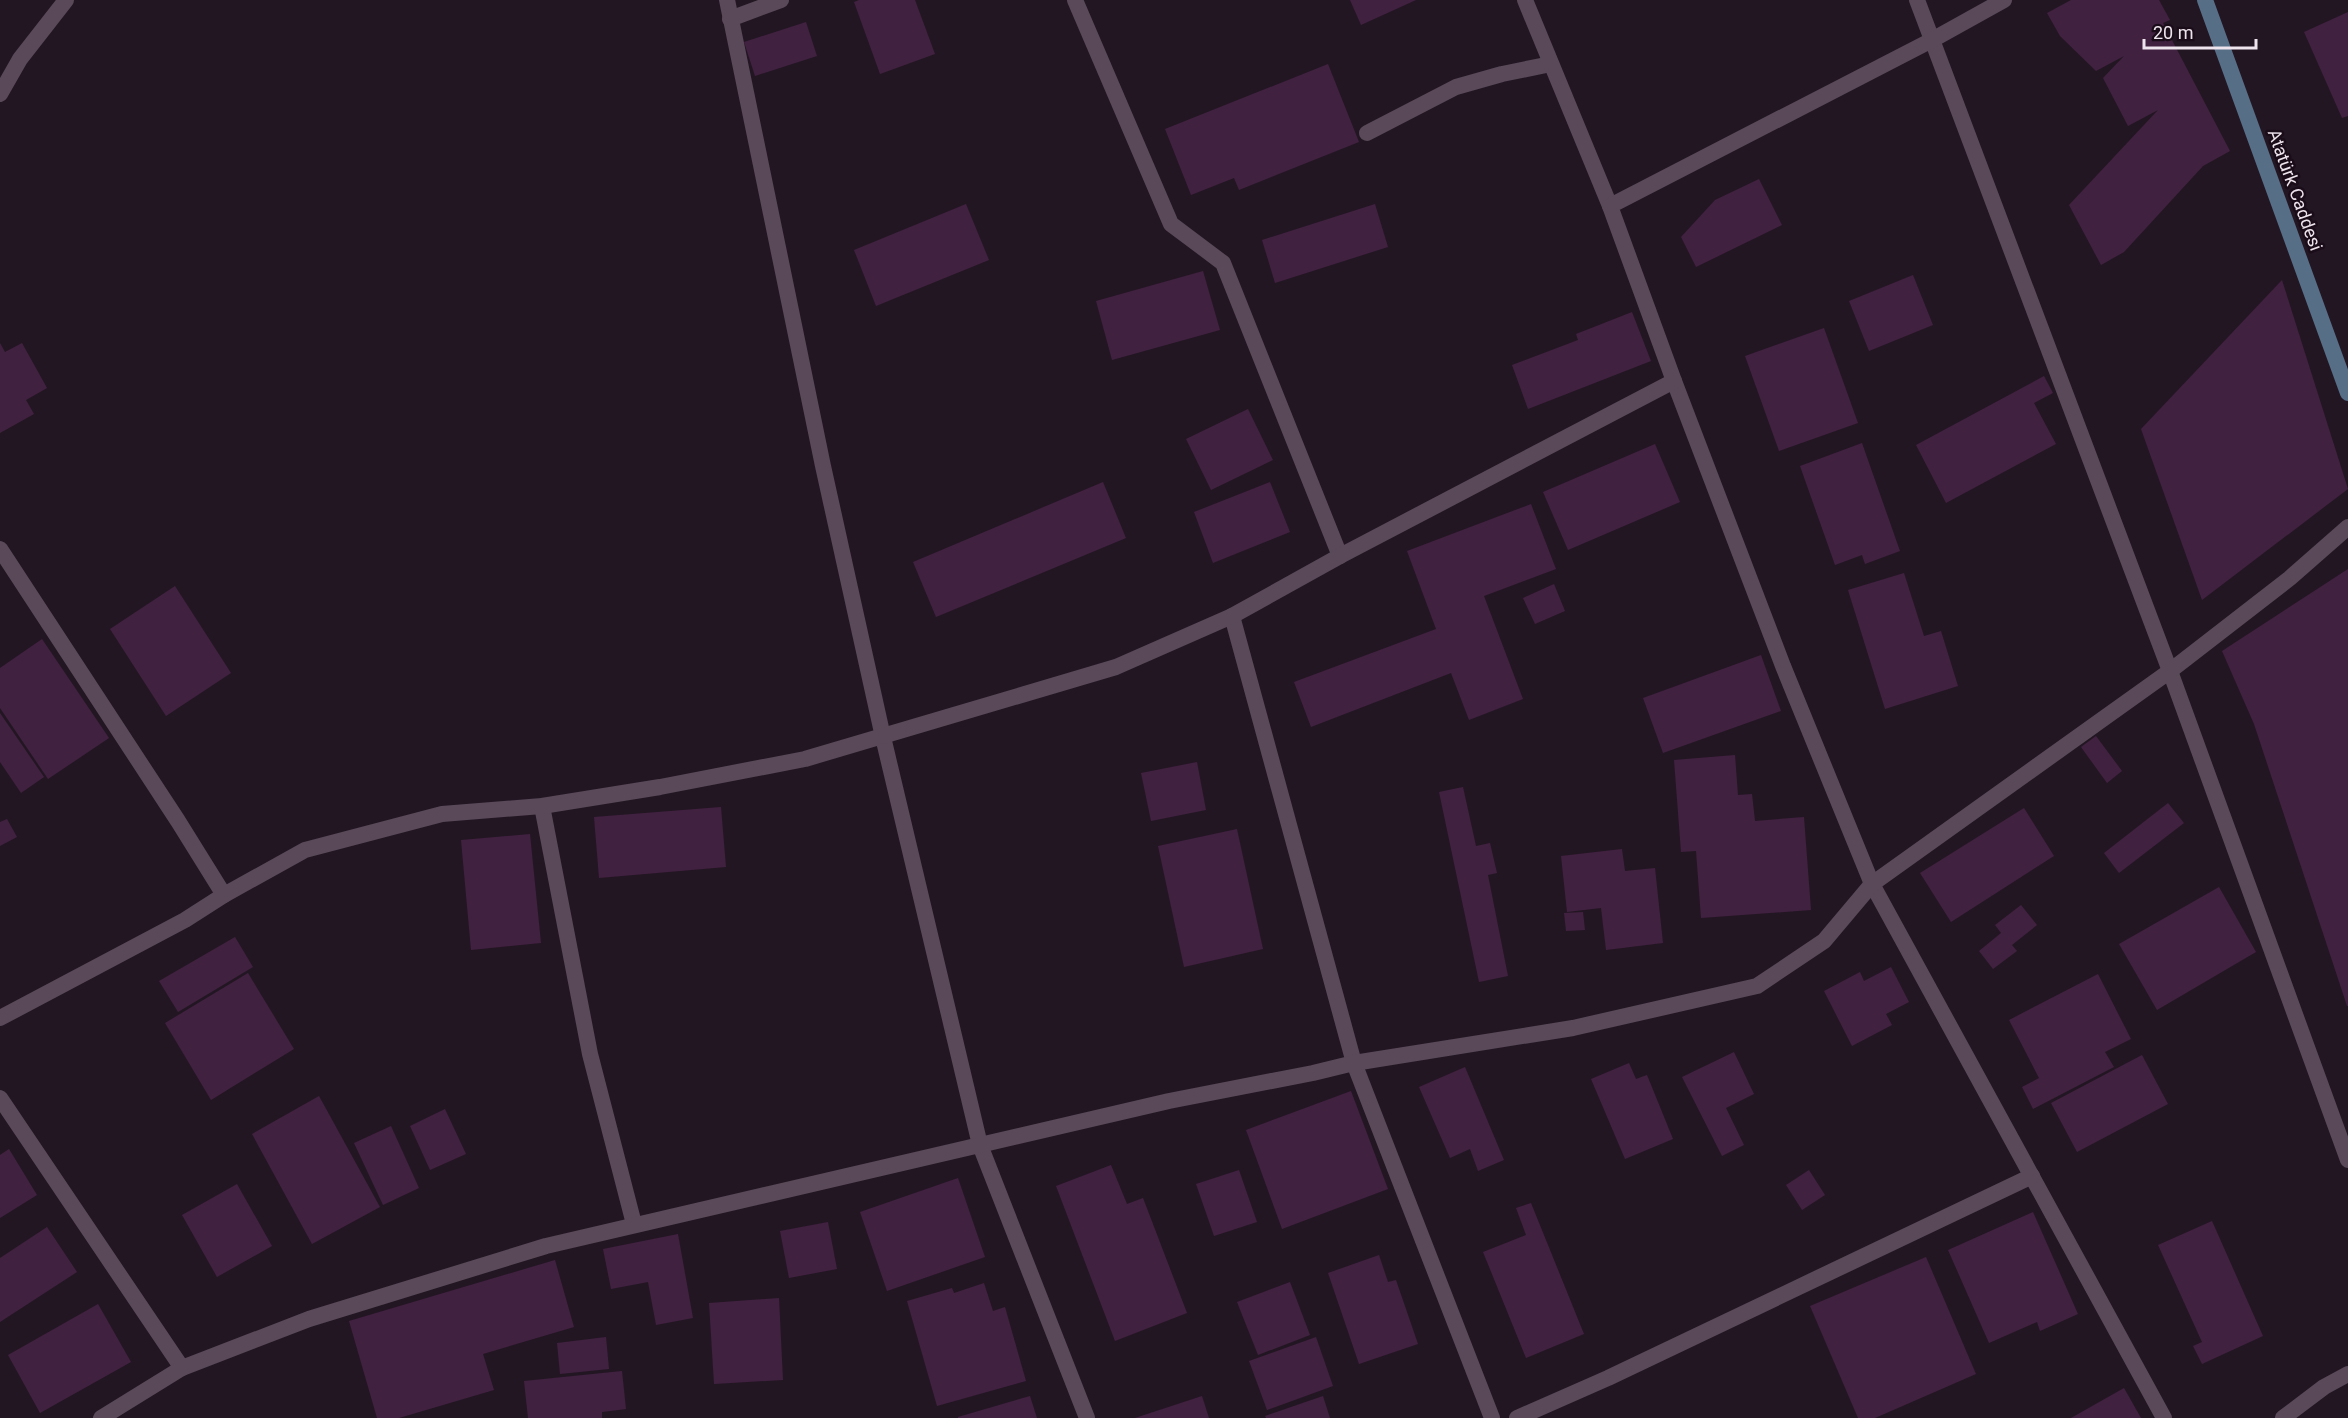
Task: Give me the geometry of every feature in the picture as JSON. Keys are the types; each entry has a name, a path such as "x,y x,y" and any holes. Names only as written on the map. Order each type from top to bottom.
{"main road":[{"name":"Atatürk Caddesi","path":"2205,0 2348,393"}],"street":[{"path":"0,94 20,59 66,0"},
{"path":"727,0 822,466 883,737 980,1144 1087,1418"},
{"path":"730,19 781,0"},
{"path":"1075,0 1171,224 1222,262 1340,556"},
{"path":"1525,0 1610,206 1674,381 1784,666 1872,884 2164,1418"},
{"path":"1917,0 2170,671 2348,1160"},
{"path":"1610,206 1932,40 2004,0"},
{"path":"1367,133 1456,87 1502,74 1551,64"},
{"path":"0,1018 185,920 224,895 305,850 442,814 542,806 660,787 805,759 1116,667 1232,616 1340,556 1674,381"},
{"path":"101,1418 183,1368 309,1319 546,1246 1169,1101 1354,1063 1573,1028 1757,986 1824,941 1872,884 2170,671 2290,578 2348,527"},
{"path":"0,549 224,895"},
{"path":"1232,616 1354,1063 1492,1418"},
{"path":"542,806 590,1054 634,1224"},
{"path":"0,1098 183,1368"},
{"path":"1517,1418 1608,1378 2032,1176"},
{"path":"2283,1418 2324,1387 2348,1374"}],"building":[{"path":"859,0 915,0 935,54 880,74 854,2"},
{"path":"1350,0 1416,0 1361,25"},
{"path":"2071,0 2159,0 2170,20 2163,23 2230,151 2203,166 2124,252 2101,265 2069,205 2158,110 2128,126 2103,78 2124,56 2096,71 2060,36 2047,13"},
{"path":"2348,12 2348,116 2342,118 2304,32"},
{"path":"806,22 817,56 755,76 744,42"},
{"path":"1328,64 1359,142 1239,190 1234,178 1191,195 1165,129"},
{"path":"1759,179 1782,225 1696,267 1681,237 1715,200"},
{"path":"966,204 989,260 876,306 854,250"},
{"path":"1375,204 1388,247 1275,283 1262,240"},
{"path":"1203,271 1220,330 1112,360 1096,301"},
{"path":"1913,275 1933,325 1869,351 1849,301"},
{"path":"2282,280 2348,489 2202,600 2141,429"},
{"path":"1632,312 1651,361 1528,409 1512,365 1578,340 1576,334"},
{"path":"1824,328 1858,423 1779,451 1745,356"},
{"path":"0,343 5,352 22,343 47,388 26,400 34,414 0,433"},
{"path":"2044,376 2053,393 2034,403 2056,444 1946,503 1916,445"},
{"path":"1248,409 1273,460 1211,490 1186,439"},
{"path":"1862,443 1900,551 1865,564 1862,555 1835,565 1800,466"},
{"path":"1655,444 1680,502 1568,550 1543,492"},
{"path":"1103,482 1126,538 936,617 913,562"},
{"path":"1270,482 1290,532 1213,563 1194,512"},
{"path":"1531,504 1556,569 1484,596 1523,699 1469,720 1451,673 1311,727 1294,682 1436,629 1407,551"},
{"path":"2348,569 2347,1006 2254,724 2222,651"},
{"path":"1904,573 1924,636 1941,631 1958,686 1885,709 1848,590"},
{"path":"1554,584 1565,611 1535,624 1523,598"},
{"path":"175,586 231,673 166,716 110,629"},
{"path":"42,639 109,738 48,779 0,708 0,668"},
{"path":"1761,655 1781,711 1663,753 1643,698"},
{"path":"0,713 44,777 21,793 0,762"},
{"path":"2096,736 2122,771 2107,783 2081,747"},
{"path":"1735,755 1738,795 1752,794 1755,821 1804,817 1811,910 1701,918 1696,851 1681,852 1674,760"},
{"path":"1197,762 1206,810 1151,821 1141,773"},
{"path":"1463,787 1476,846 1490,843 1497,873 1488,875 1508,976 1479,982 1439,792"},
{"path":"2168,803 2184,823 2119,873 2104,853"},
{"path":"721,807 726,867 599,878 594,817"},
{"path":"2024,808 2054,856 1951,922 1920,873"},
{"path":"7,819 17,837 0,846 0,822"},
{"path":"1237,829 1263,949 1184,967 1158,846"},
{"path":"530,834 541,943 471,950 461,840"},
{"path":"1622,849 1625,871 1655,868 1663,943 1606,950 1601,908 1567,912 1561,856"},
{"path":"2219,887 2256,952 2157,1010 2119,944"},
{"path":"2021,905 2037,925 2012,945 2017,951 1993,969 1979,951 2001,933 1995,925"},
{"path":"1583,912 1585,930 1566,931 1564,913"},
{"path":"235,937 253,967 178,1012 159,981"},
{"path":"1891,967 1909,1002 1886,1014 1892,1025 1852,1046 1824,991 1860,972 1864,981"},
{"path":"248,973 294,1049 211,1100 165,1023"},
{"path":"2098,974 2131,1039 2105,1052 2114,1067 2033,1109 2022,1087 2039,1078 2009,1020"},
{"path":"1734,1052 1754,1094 1726,1108 1744,1145 1722,1156 1682,1077"},
{"path":"2142,1055 2168,1104 2077,1152 2051,1103"},
{"path":"1629,1063 1636,1079 1647,1075 1673,1139 1625,1159 1591,1079"},
{"path":"1465,1067 1504,1160 1478,1171 1470,1149 1450,1158 1419,1087"},
{"path":"1351,1091 1388,1189 1282,1229 1246,1130"},
{"path":"319,1096 380,1207 312,1244 252,1134"},
{"path":"445,1109 466,1154 430,1170 410,1126"},
{"path":"391,1126 419,1188 383,1205 354,1143"},
{"path":"9,1149 37,1195 0,1218 0,1155"},
{"path":"1111,1165 1127,1204 1143,1198 1187,1313 1115,1341 1056,1186"},
{"path":"1239,1170 1257,1222 1214,1236 1196,1184"},
{"path":"1809,1170 1825,1195 1802,1210 1786,1185"},
{"path":"958,1178 985,1257 887,1291 860,1212"},
{"path":"237,1184 272,1246 217,1277 182,1215"},
{"path":"1531,1203 1584,1334 1526,1358 1483,1252 1526,1235 1516,1208"},
{"path":"2033,1212 2078,1314 2040,1331 2037,1322 1989,1343 1948,1250"},
{"path":"2212,1221 2263,1336 2202,1364 2193,1346 2202,1342 2158,1245"},
{"path":"828,1222 837,1269 789,1278 780,1231"},
{"path":"47,1227 77,1272 0,1322 0,1258"},
{"path":"678,1234 693,1318 656,1325 648,1282 611,1289 603,1249"},
{"path":"1379,1255 1388,1282 1396,1280 1418,1344 1359,1364 1328,1273"},
{"path":"1926,1257 1976,1374 1875,1418 1858,1418 1810,1306"},
{"path":"555,1260 574,1327 483,1354 494,1390 399,1418 377,1418 349,1321"},
{"path":"1290,1282 1310,1335 1258,1355 1237,1302"},
{"path":"984,1283 993,1311 1005,1307 1026,1381 937,1406 907,1301 952,1288 954,1293"},
{"path":"779,1298 783,1380 714,1384 709,1303"},
{"path":"98,1304 131,1362 40,1413 8,1355"},
{"path":"606,1337 609,1369 560,1374 557,1343"},
{"path":"1316,1337 1333,1386 1267,1410 1249,1361"},
{"path":"622,1371 626,1409 602,1412 602,1418 528,1418 524,1381"},
{"path":"2124,1388 2141,1418 2071,1418"},
{"path":"1030,1396 1037,1418 958,1418 958,1417"},
{"path":"1202,1396 1209,1418 1135,1418"},
{"path":"1323,1396 1330,1418 1266,1418 1265,1416"}]}
